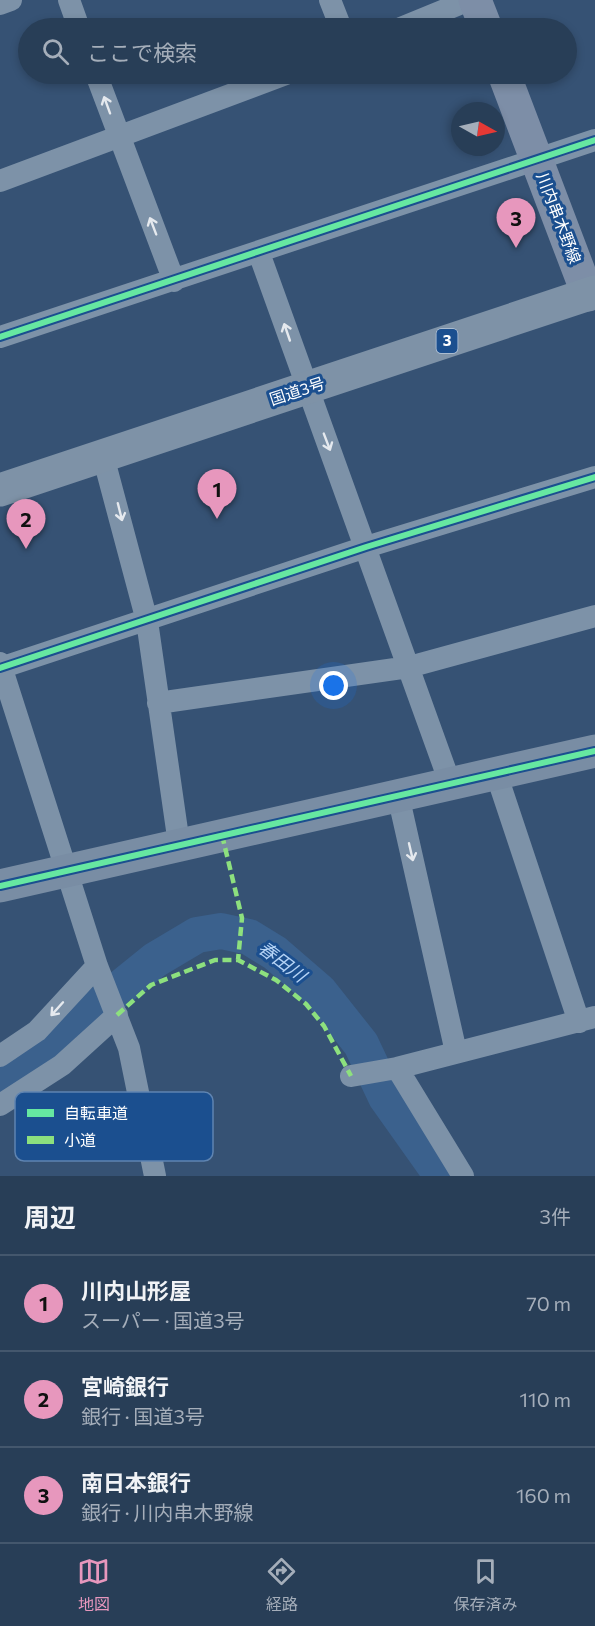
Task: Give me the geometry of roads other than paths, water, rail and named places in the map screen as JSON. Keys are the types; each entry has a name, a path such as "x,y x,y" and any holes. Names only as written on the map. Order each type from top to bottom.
{"highway":[{"name":"国道3号","path":"0,490 306,387 593,301"}],"main road":[{"path":"475,0 482,18"},
{"name":"川内串木野線","path":"508,84 593,301"}],"street":[{"path":"0,4 11,0"},
{"path":"69,0 75,18"},
{"path":"330,0 337,18"},
{"path":"425,18 469,0"},
{"path":"100,84 174,281"},
{"path":"0,181 259,84"},
{"path":"0,337 538,161 595,140"},
{"path":"259,253 450,783"},
{"path":"103,456 147,621 179,844"},
{"path":"138,1092 129,1048 99,971 0,666 147,621 366,547 595,477"},
{"path":"158,703 409,667 595,616"},
{"path":"0,886 595,751"},
{"path":"355,1075 393,1068 587,1019 496,773"},
{"path":"398,795 456,1052"},
{"path":"0,1056 38,1031 99,971"},
{"path":"20,1092 62,1065 116,1012"},
{"path":"393,1068 463,1176"},
{"path":"0,1105 15,1095"},
{"path":"152,1161 155,1176"}],"waterway":[{"name":"春田川","path":"0,1085 155,960 197,935 221,931 249,937 275,953 319,991 361,1044 386,1097 442,1176"}],"place":[{"name":"南日本銀行","path":"516,248"},
{"name":"川内山形屋","path":"217,519"},
{"name":"宮崎銀行","path":"26,549"}]}
